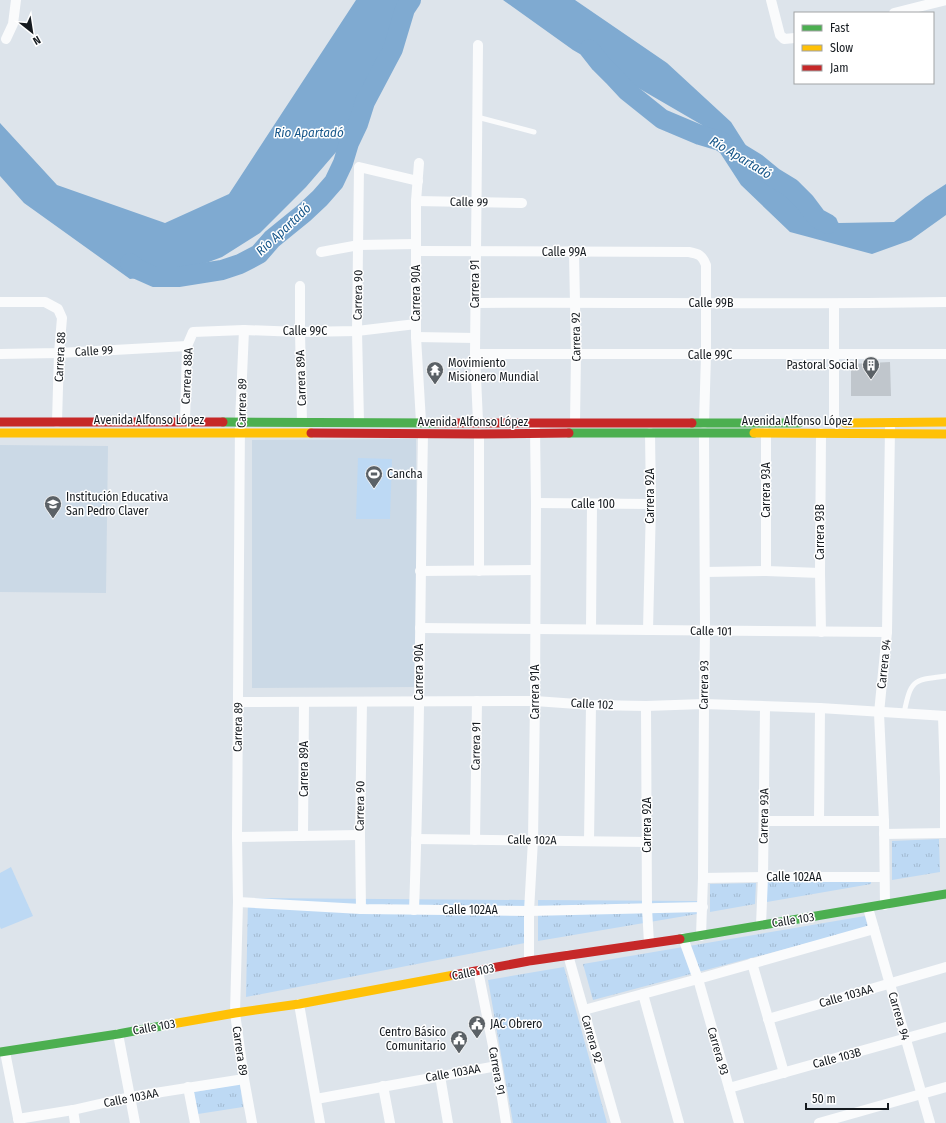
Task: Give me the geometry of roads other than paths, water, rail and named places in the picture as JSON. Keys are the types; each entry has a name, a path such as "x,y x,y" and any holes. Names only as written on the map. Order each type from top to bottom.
{"street":[{"path":"6,39 13,24 16,0"},
{"path":"771,0 780,35 784,39 794,38"},
{"path":"898,12 946,0"},
{"name":"Carrera 91","path":"478,45 475,252 475,354 478,422"},
{"name":"Carrera 90A","path":"419,163 416,201 416,337 422,422"},
{"name":"Carrera 90","path":"359,422 357,331 359,167 418,181"},
{"name":"Calle 99","path":"416,201 522,203"},
{"name":"Calle 99A","path":"321,252 359,245 416,247 475,252 689,252 701,256 704,259 706,265 706,303"},
{"name":"Carrera 92","path":"574,252 576,355 574,422"},
{"name":"Carrera 89A","path":"300,286 302,422"},
{"name":"Carrera 88","path":"0,302 45,302 58,309 62,318 59,353 57,422"},
{"name":"Calle 99B","path":"475,303 575,302 834,304 946,302"},
{"path":"704,423 706,303"},
{"path":"831,423 835,355 834,304"},
{"name":"Calle 99C","path":"193,332 244,330 300,332 357,331 416,324"},
{"name":"Carrera 89","path":"244,330 240,422 237,837 238,902 235,1013 252,1123"},
{"name":"Carrera 88A","path":"185,422 187,346 193,332"},
{"path":"416,337 475,338"},
{"name":"Calle 99","path":"0,354 59,353 187,346"},
{"name":"Calle 99C","path":"475,354 946,354"},
{"name":"Avenida Alfonso López","path":"0,422 811,423"},
{"name":"Carrera 91A","path":"528,961 535,701 536,503 534,422"},
{"name":"Avenida Alfonso López","path":"831,423 946,422"},
{"name":"Carrera 94","path":"885,905 884,820 879,712 887,632 889,423"},
{"name":"Avenida Alfonso López","path":"0,433 241,432 423,434 946,434"},
{"name":"Carrera 92A","path":"648,630 651,504 650,433"},
{"name":"Carrera 93A","path":"766,433 766,571"},
{"name":"Carrera 93B","path":"821,433 821,632"},
{"name":"Carrera 90A","path":"414,910 423,434"},
{"path":"478,571 479,434"},
{"name":"Carrera 93","path":"701,936 703,878 705,631 704,434"},
{"name":"Calle 100","path":"536,503 651,504"},
{"path":"591,629 592,504"},
{"path":"420,571 535,570"},
{"path":"705,572 766,571 820,573"},
{"name":"Calle 101","path":"420,628 887,632"},
{"name":"Carrera 91","path":"475,840 477,701"},
{"name":"Calle 102","path":"238,702 535,701 591,705 646,706 704,704 820,708 945,716"},
{"name":"Carrera 89A","path":"303,836 304,702"},
{"name":"Carrera 90","path":"361,909 360,835 362,702"},
{"path":"589,841 591,705"},
{"name":"Carrera 92A","path":"646,706 647,908 650,943"},
{"name":"Carrera 93A","path":"761,925 765,707"},
{"path":"819,821 820,708"},
{"path":"884,834 945,833 945,716"},
{"path":"764,821 884,820"},
{"path":"237,837 360,835"},
{"name":"Calle 102A","path":"416,839 647,842"},
{"name":"Calle 102AA","path":"703,878 763,876 884,877"},
{"name":"Calle 103","path":"3,1052 118,1034 235,1013 299,1004 528,961 701,936 946,894"},
{"name":"Calle 102AA","path":"238,902 361,909 414,910 529,911 702,907"},
{"name":"Carrera 94","path":"868,908 930,1123"},
{"path":"584,1010 874,929"},
{"name":"Carrera 93","path":"684,938 698,979 739,1123"},
{"name":"Carrera 92","path":"568,955 616,1123"},
{"path":"752,964 784,1072"},
{"name":"Calle 103AA","path":"768,1019 946,967"},
{"name":"Carrera 91","path":"478,971 497,1066 506,1123"},
{"path":"643,994 679,1123"},
{"path":"299,1004 320,1123"},
{"name":"Calle 103B","path":"729,1088 946,1027"},
{"path":"118,1034 135,1123"},
{"path":"3,1052 18,1121"},
{"name":"Calle 103AA","path":"316,1099 497,1066"},
{"path":"440,1076 448,1123"},
{"name":"Calle 103AA","path":"18,1121 130,1097 244,1079"},
{"path":"383,1086 390,1123"},
{"path":"188,1087 194,1123"},
{"path":"819,1123 946,1087"},
{"path":"73,1110 75,1123"}],"lane":[{"path":"476,117 534,132"},
{"path":"904,713 912,686 916,682 923,679 946,676"}],"water":[{"name":"Rio Apartadó","path":"356,0 415,0 405,9 373,85 337,151 306,187 260,233 222,257 182,272 130,279 24,203 0,176 0,123 57,185 165,223 229,194"},
{"path":"503,0 575,0 667,63 731,122 771,185 839,223 894,222 926,197 946,184 946,215 911,240 872,254 790,232 741,185 702,125 573,50"}],"waterway":[{"name":"Río Apartadó","path":"130,263 137,269 155,277 178,277 222,270 240,264 259,254 272,239 304,213 334,182 343,163 365,102 393,49 405,9 411,0"},
{"name":"Río Apartadó","path":"589,49 600,63 627,91 662,119 700,135 720,141 756,163 773,177 791,188 805,202 817,218 828,224"}],"place":[{"name":"Pastoral Social","path":"871,380"},
{"name":"Movimiento Misionero Mundial","path":"435,385"},
{"name":"Cancha","path":"374,489"},
{"name":"Institución Educativa San Pedro Claver","path":"53,519"},
{"name":"JAC Obrero","path":"477,1039"},
{"name":"Centro Básico Comunitario","path":"459,1054"}]}
